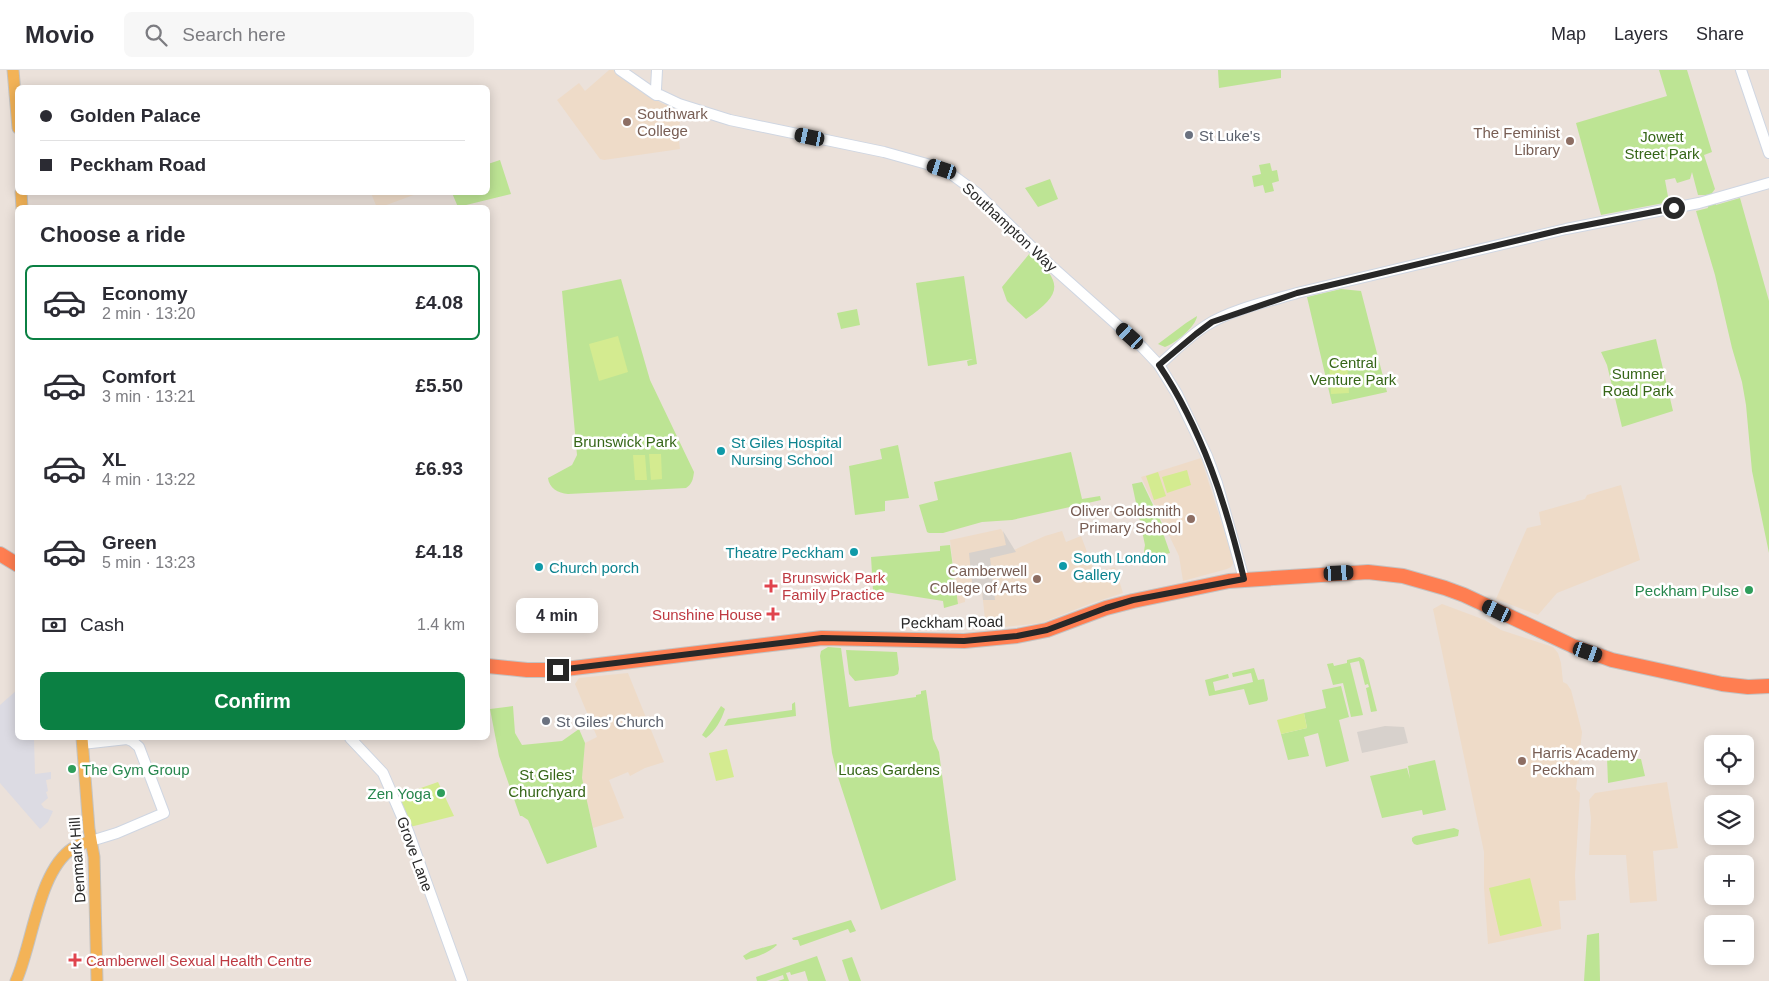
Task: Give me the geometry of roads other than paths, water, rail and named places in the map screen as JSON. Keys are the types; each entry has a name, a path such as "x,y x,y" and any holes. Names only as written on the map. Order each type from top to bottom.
{"highway":[{"path":"0,554 15,564"},
{"name":"Peckham Road","path":"490,666 528,670 558,670 822,638 964,641 1017,636 1047,630 1133,600 1244,579 1368,572 1403,576 1464,595 1573,646 1624,663 1727,684 1748,687 1769,686"}],"main road":[{"path":"13,70 15,93"},
{"name":"Denmark Hill","path":"82,740 94,862 97,981"},
{"path":"16,981 22,967 45,886 53,868 72,848 91,841"}],"street":[{"name":"Southampton Way","path":"620,70 679,104 730,120 884,152 942,169 961,180 977,193 1050,265 1142,347 1159,365 1177,394 1207,456 1217,483 1244,579"},
{"path":"656,92 657,70"},
{"path":"1741,70 1769,153"},
{"path":"1159,365 1212,322 1297,293 1561,230 1699,203 1769,183"},
{"path":"82,740 127,740 135,743 139,747 164,813 124,830 91,841"},
{"name":"Grove Lane","path":"352,740 384,773 408,831 462,981"}],"place":[{"name":"Southwark College","path":"627,122"},
{"name":"St Luke's","path":"1189,135"},
{"name":"The Feminist Library","path":"1570,141"},
{"name":"St Giles Hospital Nursing School","path":"721,451"},
{"name":"Oliver Goldsmith Primary School","path":"1191,519"},
{"name":"Theatre Peckham","path":"854,552"},
{"name":"South London Gallery","path":"1063,566"},
{"name":"Church porch","path":"539,567"},
{"name":"Camberwell College of Arts","path":"1037,579"},
{"name":"Brunswick Park Family Practice","path":"771,586"},
{"name":"Peckham Pulse","path":"1749,590"},
{"name":"Sunshine House","path":"773,614"},
{"name":"St Giles' Church","path":"546,721"},
{"name":"Harris Academy Peckham","path":"1522,761"},
{"name":"The Gym Group","path":"72,769"},
{"name":"Zen Yoga","path":"441,793"},
{"name":"Camberwell Sexual Health Centre","path":"75,960"}],"park label":[{"name":"Jowett Street Park","path":"1662,144"},
{"name":"Central Venture Park","path":"1353,370"},
{"name":"Sumner Road Park","path":"1638,382"},
{"name":"Brunswick Park","path":"625,441"},
{"name":"Lucas Gardens","path":"889,769"},
{"name":"St Giles' Churchyard","path":"547,782"}]}
